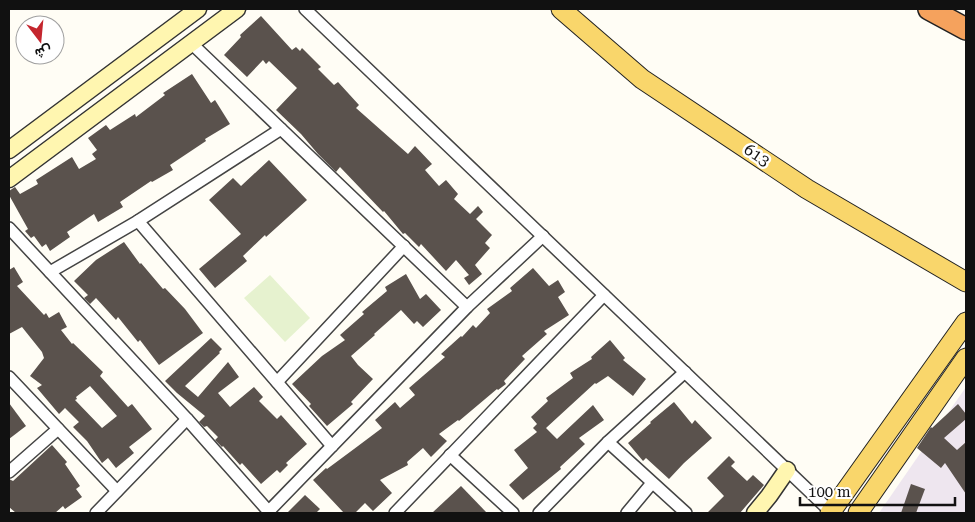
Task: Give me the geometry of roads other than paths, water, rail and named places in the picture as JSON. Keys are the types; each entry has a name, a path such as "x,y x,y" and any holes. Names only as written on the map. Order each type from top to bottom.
{"highway":[{"path":"929,9 966,29"}],"main road":[{"name":"613","path":"561,9 642,79 807,189 966,282"},
{"path":"830,513 966,322"},
{"path":"858,513 966,358"}],"street":[{"path":"9,150 198,9"},
{"path":"9,179 190,42 237,9"},
{"path":"305,9 830,513"},
{"path":"190,42 467,307"},
{"path":"50,272 138,221 281,129"},
{"path":"138,221 332,446"},
{"path":"9,228 188,418 269,512 467,307 543,236"},
{"path":"277,382 404,246"},
{"path":"395,513 604,295"},
{"path":"539,513 608,442 685,372"},
{"path":"9,377 117,491"},
{"path":"96,513 188,418"},
{"path":"9,472 58,428"},
{"path":"608,442 686,513"},
{"path":"450,455 513,513"},
{"path":"755,513 787,470"},
{"path":"627,513 652,483"},
{"path":"769,496 771,513"}]}
